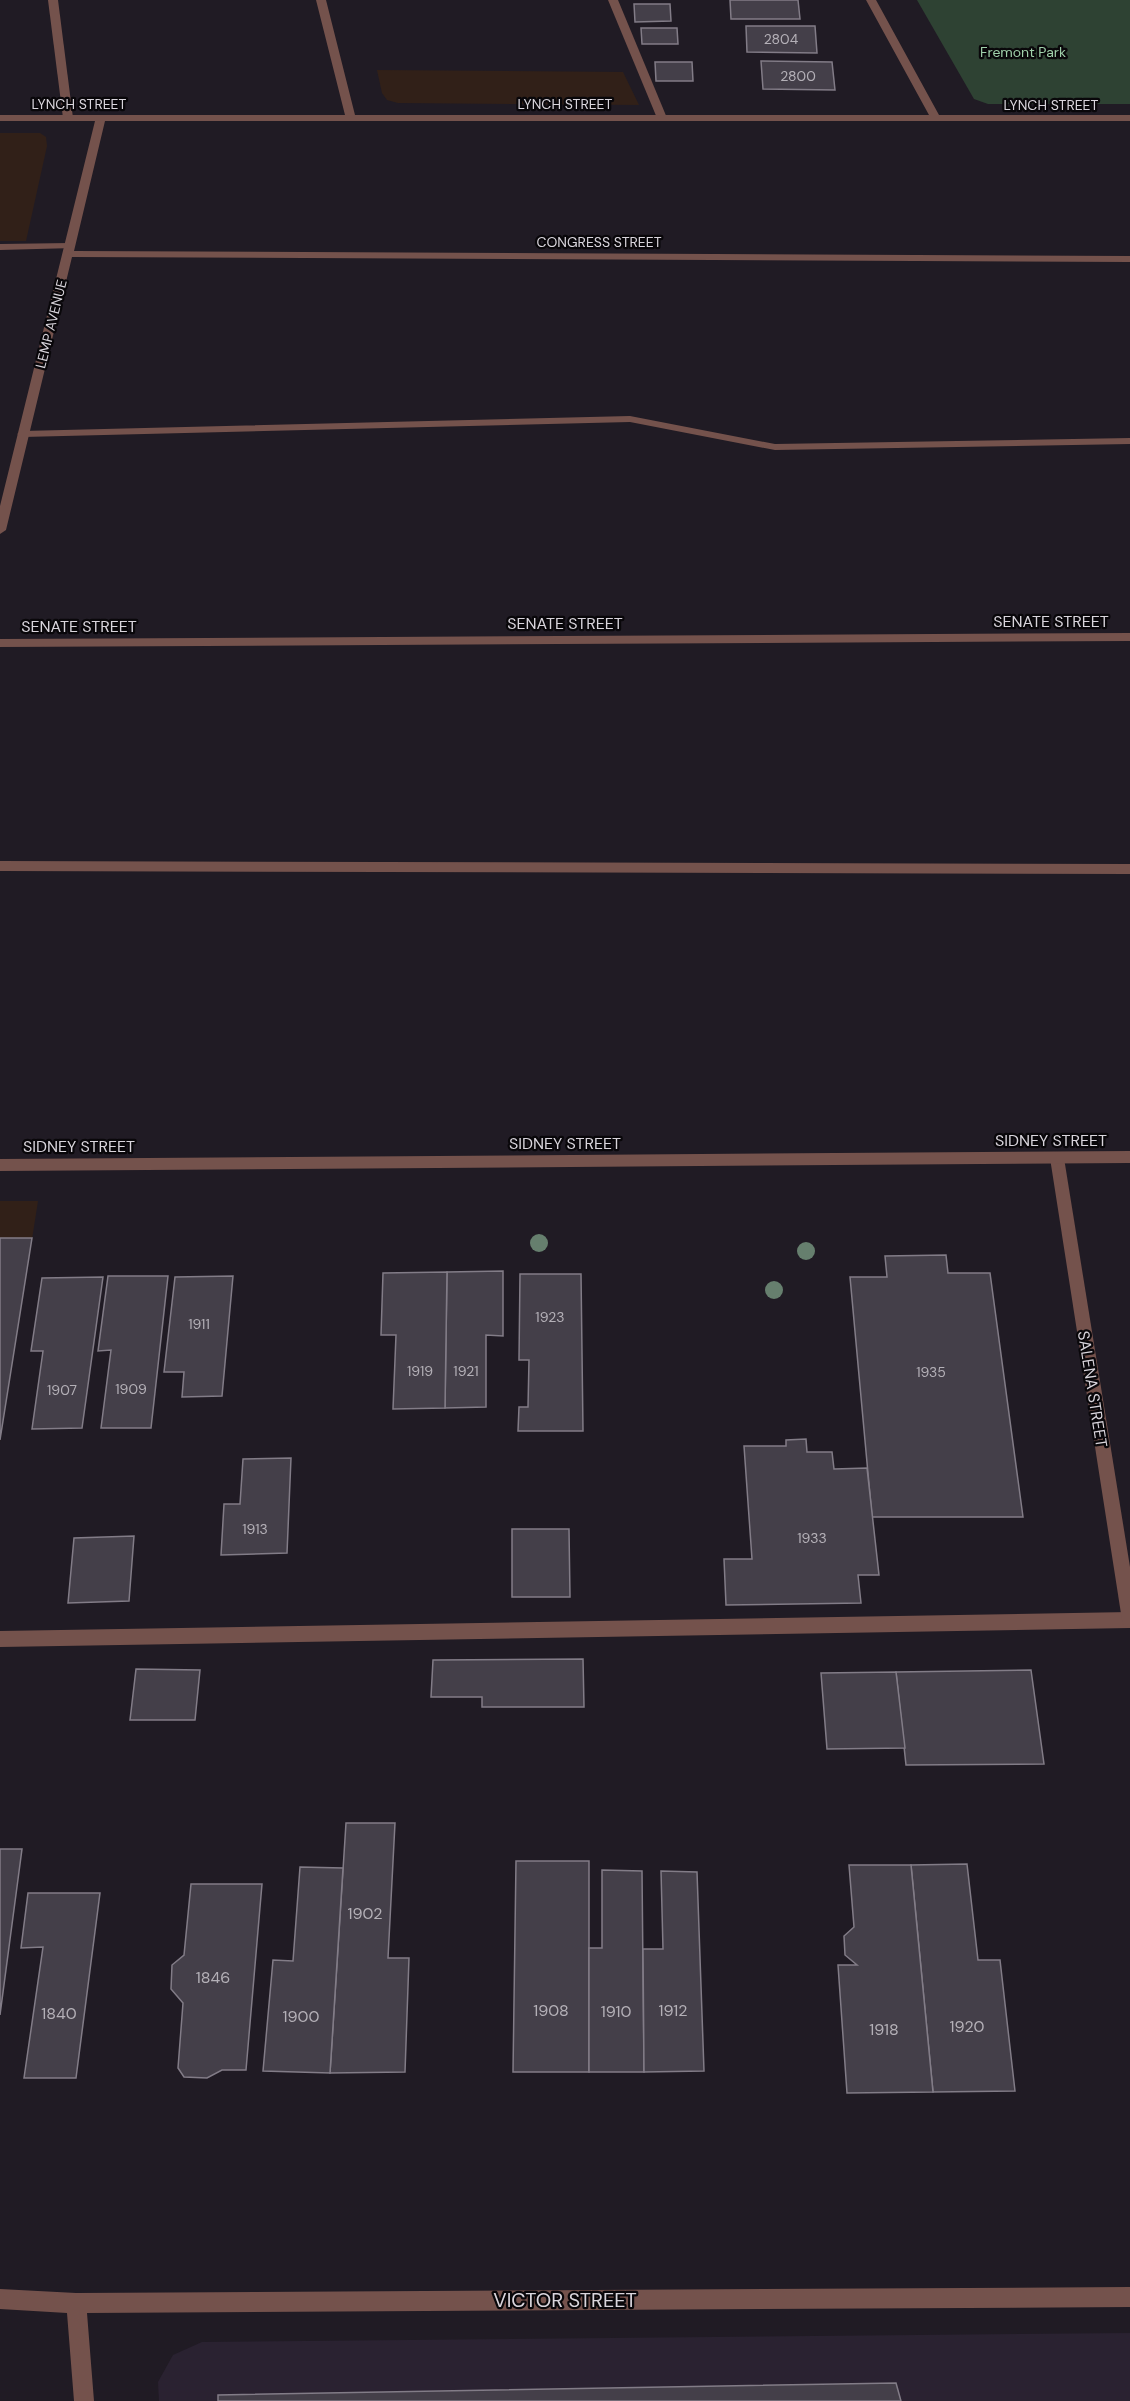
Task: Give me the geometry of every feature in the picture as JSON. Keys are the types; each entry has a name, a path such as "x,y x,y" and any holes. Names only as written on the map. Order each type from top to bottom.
{"street":[{"path":"53,0 68,118"},
{"path":"321,0 350,116"},
{"path":"613,0 662,118"},
{"path":"871,0 936,118"},
{"name":"LYNCH STREET","path":"0,118 350,116 1130,118"},
{"name":"LEMP AVENUE","path":"0,530 101,118"},
{"name":"CONGRESS STREET","path":"0,247 69,250 1130,259"},
{"path":"23,434 630,419 775,447 1130,441"},
{"name":"SENATE STREET","path":"0,643 1130,637"},
{"path":"0,866 1130,869"},
{"name":"SIDNEY STREET","path":"0,1165 1130,1157"},
{"name":"SALENA STREET","path":"1057,1158 1130,1620"},
{"path":"0,1639 1130,1620"},
{"name":"VICTOR STREET","path":"0,2299 76,2303 1130,2297"},
{"path":"76,2303 84,2401"}],"shaded area":[{"path":"377,70 623,72 639,105 398,103 387,100 382,93"},
{"path":"0,133 40,133 46,137 47,146 26,241 0,241"},
{"path":"0,1201 38,1201 0,1442"},
{"path":"1130,2333 1130,2401 159,2401 158,2382 173,2355 202,2342"}],"green space":[{"name":"Fremont Park","path":"917,0 1130,0 1130,104 988,104 974,99"}],"building":[{"path":"730,0 798,0 800,19 731,19"},
{"path":"634,4 670,4 671,21 635,22"},
{"path":"746,26 815,26 817,53 747,52"},
{"path":"641,28 677,28 678,44 642,44"},
{"path":"761,61 832,62 835,90 763,89"},
{"path":"655,62 692,62 693,81 656,81"},
{"path":"0,1238 32,1238 0,1440"},
{"path":"946,1255 948,1273 990,1273 1023,1517 872,1517 850,1277 887,1277 885,1256"},
{"path":"503,1271 503,1336 486,1335 486,1407 445,1408 447,1272"},
{"path":"447,1272 445,1408 393,1409 396,1335 381,1335 383,1273"},
{"path":"520,1274 581,1274 583,1431 518,1431 519,1407 528,1407 529,1360 519,1360"},
{"path":"108,1276 168,1276 151,1428 101,1428 111,1350 98,1351"},
{"path":"233,1276 222,1396 182,1397 184,1372 164,1372 175,1277"},
{"path":"103,1277 82,1428 32,1429 43,1351 31,1351 42,1278"},
{"path":"806,1439 807,1452 832,1452 834,1469 867,1468 879,1575 858,1575 861,1603 726,1605 724,1559 752,1559 744,1446 786,1446 786,1440"},
{"path":"291,1458 287,1553 221,1555 224,1504 240,1504 243,1459"},
{"path":"512,1529 569,1529 570,1597 512,1597"},
{"path":"134,1536 129,1601 68,1603 74,1538"},
{"path":"583,1659 584,1707 482,1707 482,1697 431,1697 433,1660"},
{"path":"136,1669 200,1670 195,1720 130,1720"},
{"path":"1031,1670 1044,1764 906,1765 896,1672"},
{"path":"896,1672 905,1748 827,1749 821,1673"},
{"path":"346,1823 395,1823 388,1958 409,1958 405,2072 330,2073"},
{"path":"0,1849 22,1849 0,2015"},
{"path":"516,1861 589,1861 589,2072 513,2072"},
{"path":"967,1864 978,1960 1000,1960 1015,2091 933,2092 911,1865"},
{"path":"849,1865 911,1865 933,2092 847,2093 838,1965 857,1965 845,1955 844,1936 854,1927"},
{"path":"300,1867 343,1868 330,2073 263,2071 273,1960 293,1961"},
{"path":"602,1870 642,1871 644,2072 589,2072 589,1948 602,1948"},
{"path":"661,1871 697,1872 704,2071 644,2072 643,1949 663,1949"},
{"path":"191,1884 262,1884 246,2070 222,2070 207,2078 184,2077 178,2068 183,2003 171,1989 172,1965 184,1955"},
{"path":"28,1893 100,1893 76,2078 24,2078 43,1947 21,1948"},
{"path":"896,2383 901,2401 218,2401 218,2395"}]}
